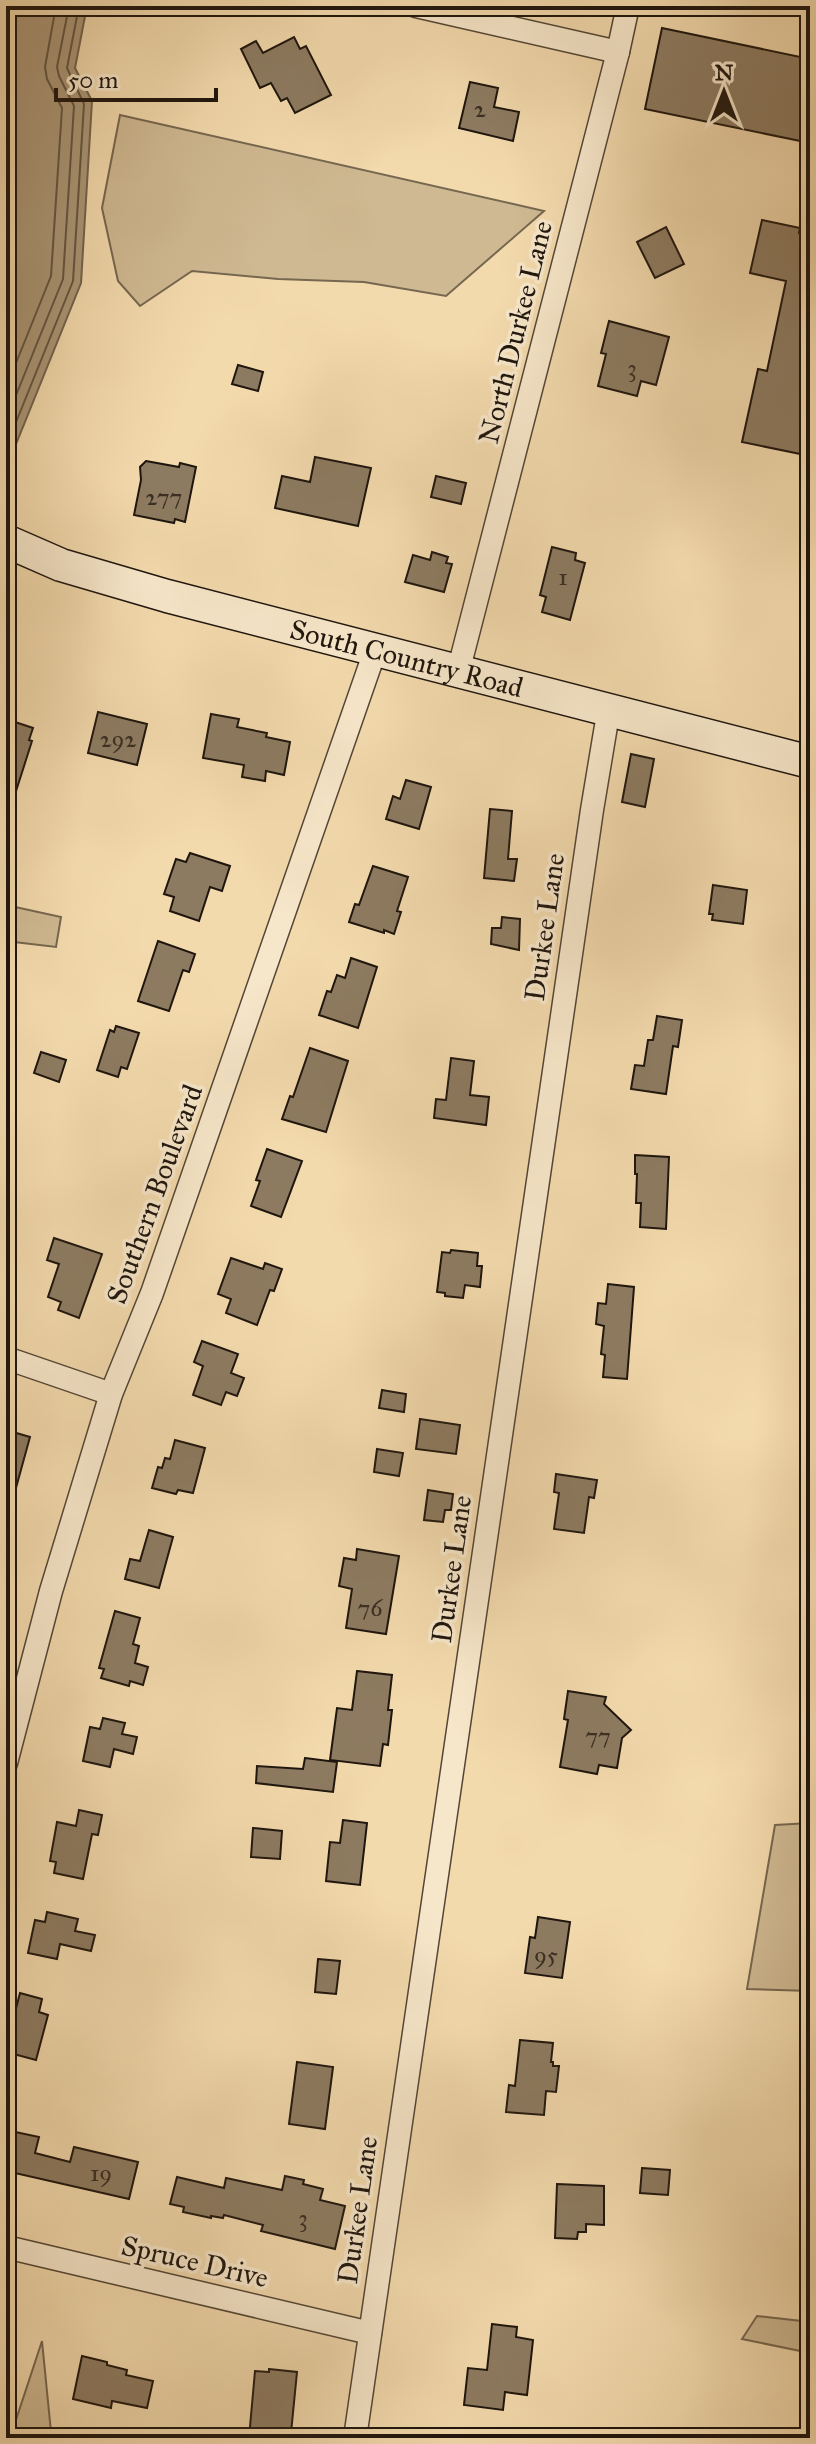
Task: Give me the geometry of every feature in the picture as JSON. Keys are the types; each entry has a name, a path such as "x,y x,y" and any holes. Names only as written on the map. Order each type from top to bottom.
{"main road":[{"name":"South Country Road","path":"6,541 61,565 140,588 810,762"}],"street":[{"path":"416,6 618,52"},
{"name":"North Durkee Lane","path":"458,672 628,6"},
{"name":"Southern Boulevard","path":"6,1763 51,1591 111,1394 152,1293 375,651"},
{"name":"Durkee Lane","path":"355,2438 574,929 609,708"},
{"path":"6,1358 111,1394"},
{"name":"Spruce Drive","path":"6,2247 370,2333"}],"shaded area":[{"path":"120,115 544,211 446,296 364,282 278,279 192,271 140,306 118,281 102,208"},
{"path":"6,905 61,917 56,947 6,941"},
{"path":"810,1426 810,1544 803,1481"},
{"path":"810,1823 810,1991 747,1989 775,1825"},
{"path":"757,2316 810,2322 810,2353 742,2339"},
{"path":"42,2341 51,2432 64,2438 10,2438"}],"water":[{"path":"6,6 87,6 75,68 92,101 81,283 6,469"}],"building":[{"path":"662,28 810,59 810,143 645,109"},
{"path":"294,37 300,49 306,46 331,95 295,113 287,98 281,101 271,83 260,88 241,49 256,41 263,53"},
{"path":"470,82 498,88 494,107 519,112 513,141 459,128"},
{"path":"762,220 800,228 799,233 810,235 810,456 742,442 758,369 767,371 786,281 750,273"},
{"path":"666,227 684,264 655,278 637,242"},
{"path":"609,321 669,337 656,385 641,381 637,396 598,386 606,354 601,353"},
{"path":"238,365 263,372 258,391 232,384"},
{"path":"315,457 371,468 358,526 275,508 282,476 310,482"},
{"path":"146,461 196,467 185,522 175,519 174,523 134,515 141,480 140,467"},
{"path":"436,476 466,483 461,504 431,497"},
{"path":"552,547 576,553 575,560 585,563 570,620 542,612 546,597 540,595"},
{"path":"432,552 448,557 446,563 452,564 444,592 405,582 413,555 430,560"},
{"path":"98,712 147,724 137,765 88,753"},
{"path":"211,714 239,719 237,727 290,742 284,775 266,771 265,781 242,777 244,765 203,758"},
{"path":"6,719 33,728 29,740 32,741 10,810 6,810"},
{"path":"631,754 654,759 645,807 622,802"},
{"path":"406,780 431,787 419,829 386,819 393,796 400,799"},
{"path":"490,809 512,811 508,859 517,859 514,881 484,878"},
{"path":"190,853 230,866 222,891 210,887 199,921 170,911 174,897 164,894 176,859 186,862"},
{"path":"373,866 408,877 397,911 401,912 394,934 349,922 355,904 359,905"},
{"path":"713,885 747,890 743,924 712,920 713,914 709,914"},
{"path":"502,917 520,919 519,950 491,944 492,928 501,928"},
{"path":"158,941 195,954 189,972 183,970 169,1011 138,1001"},
{"path":"351,958 377,967 358,1028 319,1015 327,991 331,992 337,975 345,978"},
{"path":"657,1016 682,1020 678,1047 673,1046 666,1094 631,1089 635,1065 644,1066 648,1040 653,1040"},
{"path":"116,1026 139,1033 127,1069 121,1067 118,1077 97,1070 110,1030 114,1032"},
{"path":"310,1048 348,1061 326,1132 282,1119"},
{"path":"41,1052 66,1060 59,1082 34,1073"},
{"path":"451,1058 474,1061 470,1095 489,1097 486,1125 434,1118 436,1099 446,1100"},
{"path":"267,1149 302,1161 281,1217 251,1206"},
{"path":"635,1155 669,1157 666,1229 640,1227 641,1203 636,1203"},
{"path":"54,1238 102,1254 79,1318 58,1310 61,1302 48,1297 59,1264 47,1260"},
{"path":"451,1250 478,1253 477,1266 482,1266 480,1287 465,1285 463,1298 437,1292 442,1252 450,1253"},
{"path":"231,1258 263,1269 265,1263 282,1269 257,1325 226,1313 231,1299 218,1294"},
{"path":"608,1284 634,1287 627,1379 603,1377 605,1355 601,1354 604,1326 596,1324 598,1303 606,1304"},
{"path":"202,1341 238,1354 231,1373 244,1378 237,1396 226,1392 221,1405 193,1395 203,1366 194,1362"},
{"path":"382,1390 406,1394 404,1412 379,1408"},
{"path":"420,1419 460,1425 456,1454 416,1449"},
{"path":"6,1430 30,1437 11,1506 6,1505"},
{"path":"175,1440 205,1448 193,1493 178,1490 176,1494 152,1488 158,1467 162,1468 165,1458 170,1459"},
{"path":"377,1449 403,1453 399,1476 374,1472"},
{"path":"556,1474 597,1480 594,1498 589,1497 584,1533 554,1529 559,1493 554,1492"},
{"path":"428,1490 453,1494 451,1510 445,1510 443,1522 424,1520"},
{"path":"149,1530 173,1537 159,1588 125,1579 130,1559 140,1561"},
{"path":"357,1549 399,1556 386,1634 346,1628 352,1589 339,1586 344,1558 356,1560"},
{"path":"115,1611 140,1618 133,1644 139,1646 135,1663 148,1667 143,1685 130,1681 129,1686 101,1678 104,1669 99,1668"},
{"path":"357,1671 392,1675 388,1745 383,1744 380,1766 330,1760 337,1708 352,1710"},
{"path":"568,1691 606,1697 604,1704 631,1730 622,1738 617,1768 599,1765 597,1774 560,1767 568,1720 564,1719"},
{"path":"103,1718 125,1723 122,1734 137,1737 133,1754 114,1749 110,1767 83,1761 90,1727 100,1729"},
{"path":"305,1758 337,1762 333,1792 256,1783 257,1766 303,1769"},
{"path":"79,1810 102,1815 98,1835 92,1834 83,1879 54,1873 56,1862 50,1861 57,1822 76,1826"},
{"path":"343,1820 367,1823 360,1885 326,1881 330,1842 340,1843"},
{"path":"253,1828 282,1831 280,1859 251,1857"},
{"path":"47,1912 78,1919 75,1931 95,1935 91,1951 60,1944 57,1959 28,1953 35,1920 45,1922"},
{"path":"538,1917 570,1922 562,1978 525,1973 530,1937 535,1938"},
{"path":"318,1959 340,1961 336,1994 315,1992"},
{"path":"20,1993 42,1999 39,2012 48,2015 36,2060 6,2052 6,2014 14,2016"},
{"path":"520,2040 553,2043 551,2062 553,2066 559,2066 556,2092 546,2091 544,2115 506,2112 509,2085 515,2086"},
{"path":"297,2062 333,2067 325,2129 289,2124"},
{"path":"6,2130 39,2137 35,2153 70,2162 74,2147 138,2162 129,2199 6,2171"},
{"path":"642,2168 670,2170 668,2195 640,2193"},
{"path":"285,2176 323,2189 320,2200 345,2206 335,2249 261,2231 263,2225 224,2215 223,2218 211,2218 183,2212 184,2207 170,2204 177,2177 224,2188 226,2178 282,2190"},
{"path":"557,2184 604,2186 604,2225 586,2224 586,2232 578,2232 577,2239 555,2238"},
{"path":"492,2324 517,2327 516,2337 533,2340 527,2395 505,2392 503,2410 464,2405 468,2368 487,2370"},
{"path":"82,2356 127,2370 126,2375 153,2381 147,2408 112,2401 111,2408 73,2399"},
{"path":"269,2369 297,2372 291,2433 286,2433 286,2438 249,2438 255,2371 269,2372"}]}
